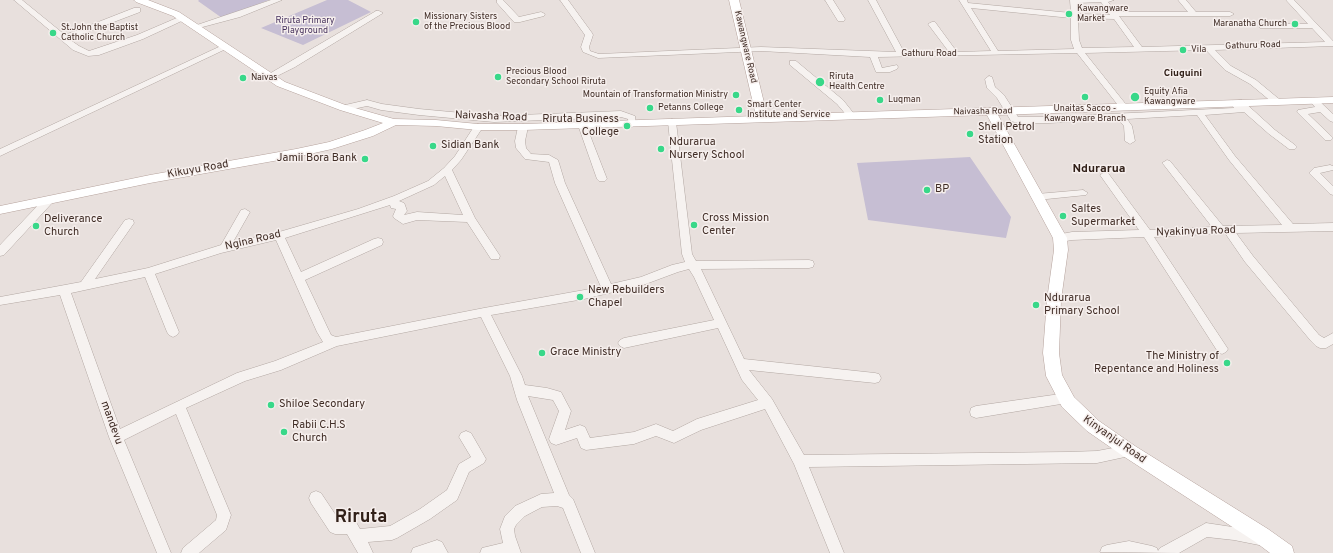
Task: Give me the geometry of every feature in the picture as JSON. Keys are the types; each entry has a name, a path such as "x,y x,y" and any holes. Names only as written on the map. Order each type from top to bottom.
{"main road":[{"name":"Kawangware Road","path":"734,0 762,118"},
{"name":"Naivasha Road","path":"138,5 165,8 281,84 344,108 394,122 523,128 578,122 632,124 762,118 1040,110 1122,112 1203,109 1237,102 1276,101 1318,105 1333,100"},
{"path":"991,112 1060,238"},
{"name":"Kikuyu Road","path":"0,210 150,179 296,154 369,133 394,122"},
{"name":"Kinyanjui Road","path":"1060,238 1061,250 1054,300 1051,353 1054,376 1068,402 1093,426 1129,451 1268,540 1285,553"}],"street":[{"path":"18,0 76,48 88,54 92,54 140,37 182,19"},
{"path":"195,27 237,15 278,0"},
{"path":"500,0 517,20 541,14"},
{"name":"Gathuru Road","path":"564,0 590,35 585,47 587,52 592,54 630,55 777,49 902,55 1332,44"},
{"path":"829,0 841,19"},
{"path":"872,0 902,55"},
{"path":"1103,0 1140,49"},
{"path":"1110,0 1074,1 1075,40 1079,51 1122,112 1128,126 1130,141"},
{"path":"1182,0 1194,14"},
{"path":"1290,0 1313,26 1332,44"},
{"path":"965,3 1074,16 1230,14"},
{"path":"965,3 996,53"},
{"path":"64,38 138,5"},
{"path":"268,76 292,65 379,13"},
{"path":"932,24 955,54"},
{"path":"1263,26 1313,26"},
{"path":"0,153 226,47"},
{"path":"1208,47 1228,68 1253,82 1276,101"},
{"path":"873,54 879,70 890,70 894,67"},
{"path":"793,63 840,102 852,115"},
{"path":"989,79 991,88 1001,97 1014,119 1018,120 1067,119 1122,112"},
{"path":"1242,82 1264,102"},
{"path":"1237,102 1292,147"},
{"name":"Naivasha Road","path":"344,108 367,103 388,108 475,118 578,122"},
{"path":"1328,138 1301,112 1318,105 1333,109"},
{"path":"1318,105 1333,119"},
{"path":"1203,109 1232,158 1291,228"},
{"path":"1040,110 1049,120"},
{"path":"1059,110 1067,119"},
{"path":"578,122 602,179"},
{"path":"672,122 687,254 699,275 746,376 768,403 800,461 837,553"},
{"name":"Ngina Road","path":"0,301 64,290 149,272 225,248 279,236 362,211 431,182 447,170 458,158 478,127"},
{"path":"523,128 520,141 521,148 528,157 550,158 553,160 560,183 607,288"},
{"path":"1167,163 1250,259 1315,338 1320,343 1326,343 1333,338"},
{"path":"1330,168 1317,170 1314,173 1333,192"},
{"path":"447,170 470,219 496,256"},
{"path":"1105,175 1147,234 1222,349"},
{"path":"1037,196 1083,193"},
{"path":"393,199 395,206 400,205 402,211 398,216 403,220 417,216 470,219"},
{"path":"0,252 48,200"},
{"path":"225,248 245,212"},
{"path":"85,285 129,222"},
{"name":"Nyakinyua Road","path":"1060,238 1072,236 1333,227"},
{"path":"279,236 323,332 327,338 335,342"},
{"path":"299,278 378,242"},
{"path":"116,436 241,377 256,371 277,366 335,342 484,312 584,295 607,288 643,281 676,268 692,265 809,264"},
{"path":"149,272 173,332"},
{"name":"mandevu","path":"64,290 116,436 164,553"},
{"path":"484,312 516,376 520,390 564,500 568,504 588,553"},
{"path":"624,343 721,323"},
{"path":"740,364 875,378"},
{"path":"520,390 547,393 557,396 566,411 556,439 580,432 586,444 634,438 656,430 674,437 697,425 768,403"},
{"path":"976,412 1067,398"},
{"path":"180,406 224,515 221,525 188,553"},
{"path":"356,536 392,533 425,514 452,494 464,468 479,458 466,438"},
{"path":"800,461 1067,458 1097,457 1129,451"},
{"path":"316,498 335,527 351,528 366,553"},
{"path":"487,553 513,550 507,529 510,520 520,511 541,501 557,499 564,500"},
{"path":"1165,553 1206,530 1234,533 1268,540"},
{"path":"418,553 437,547 441,553"},
{"path":"1107,552 1129,548 1152,553"}],"green space":[{"path":"199,0 269,0 222,18 198,1"},
{"name":"Riruta Primary Playground","path":"327,0 348,0 371,12 303,45 261,28"},
{"name":"BP","path":"970,157 1011,217 1006,238 868,220 857,163"}],"place":[{"name":"Kawangware Market","path":"1069,14"},
{"name":"Missionary Sisters of the Precious Blood","path":"416,22"},
{"name":"Maranatha Church","path":"1295,24"},
{"name":"St.John the Baptist Catholic Church","path":"53,33"},
{"name":"Vila","path":"1183,50"},
{"name":"Precious Blood Secondary School Riruta","path":"498,77"},
{"name":"Naivas","path":"243,78"},
{"name":"Riruta Health Centre","path":"820,82"},
{"name":"Mountain of Transformation Ministry","path":"736,95"},
{"name":"Unaitas Sacco - Kawangware Branch","path":"1085,97"},
{"name":"Equity Afia Kawangware","path":"1135,97"},
{"name":"Luqman","path":"880,100"},
{"name":"Petanns College","path":"650,108"},
{"name":"Smart Center Institute and Service","path":"739,110"},
{"name":"Riruta Business College","path":"627,126"},
{"name":"Shell Petrol Station","path":"970,134"},
{"name":"Sidian Bank","path":"433,146"},
{"name":"Ndurarua Nursery School","path":"661,149"},
{"name":"Jamii Bora Bank","path":"365,159"},
{"name":"BP","path":"927,190"},
{"name":"Saltes Supermarket","path":"1063,216"},
{"name":"Cross Mission Center","path":"694,225"},
{"name":"Deliverance Church","path":"36,226"},
{"name":"New Rebuilders Chapel","path":"580,297"},
{"name":"Ndurarua Primary School","path":"1036,305"},
{"name":"Grace Ministry","path":"542,353"},
{"name":"The Ministry of Repentance and Holiness","path":"1227,363"},
{"name":"Shiloe Secondary","path":"271,405"},
{"name":"Rabii C.H.S Church","path":"284,432"}],"district":[{"name":"Ciuguini","path":"1183,74"},
{"name":"Ndurarua","path":"1099,170"},
{"name":"Riruta","path":"361,518"}]}
